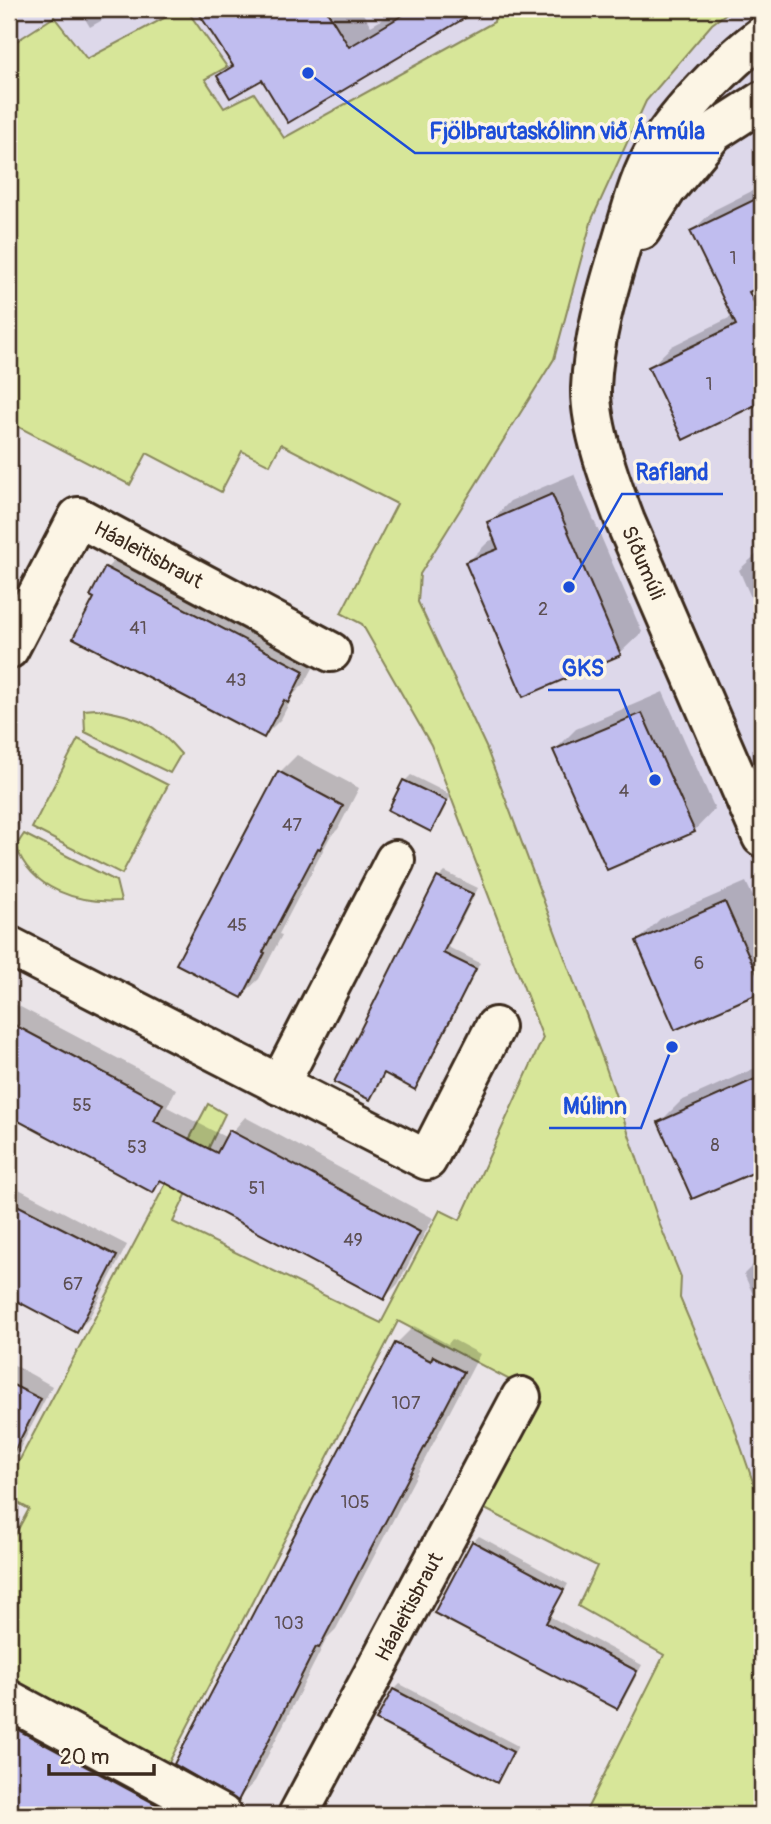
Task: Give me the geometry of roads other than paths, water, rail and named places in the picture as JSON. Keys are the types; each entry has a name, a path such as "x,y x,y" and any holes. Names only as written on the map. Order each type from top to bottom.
{"street":[{"name":"Síðumúli","path":"762,36 740,53 685,112 656,149 637,192 612,276 596,340 591,390 598,437 632,539 762,837"},
{"name":"Síðumúli","path":"612,276 666,191 714,132 762,101"},
{"name":"Háaleitisbraut","path":"12,634 78,517 331,652"},
{"path":"279,1085 395,860"},
{"path":"9,946 427,1160 495,1027"},
{"name":"Háaleitisbraut","path":"298,1815 522,1397"},
{"path":"9,1700 222,1815"}],"place":[{"name":"Fjölbrautaskólinn við Ármúla","path":"308,73"},
{"name":"Rafland","path":"569,587"},
{"name":"GKS","path":"655,780"},
{"name":"Múlinn","path":"672,1047"}]}
